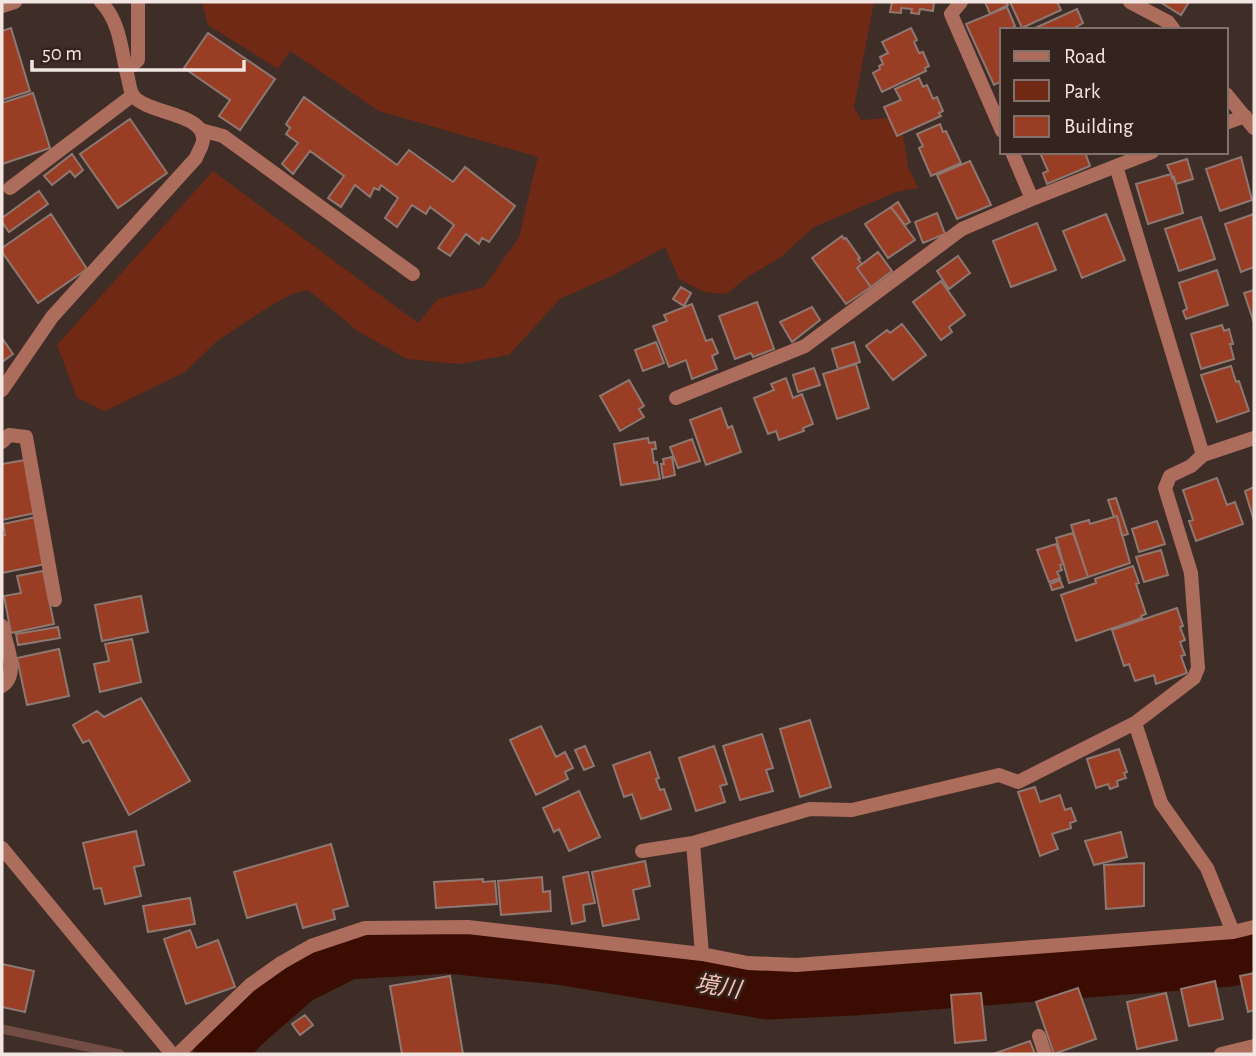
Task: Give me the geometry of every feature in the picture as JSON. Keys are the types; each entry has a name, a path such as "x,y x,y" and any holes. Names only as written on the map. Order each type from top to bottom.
{"street":[{"path":"2,6 15,2"},
{"path":"101,2 108,9 119,33 132,95 146,105 187,119 201,130 223,136 413,274"},
{"path":"126,70 138,60 138,2"},
{"path":"961,2 951,15 1000,126"},
{"path":"1130,2 1168,22 1172,28"},
{"path":"10,188 132,95"},
{"path":"1228,96 1249,122"},
{"path":"1228,123 1249,122"},
{"path":"2,390 52,317 196,158 204,140 201,130"},
{"path":"1013,154 1032,199"},
{"path":"676,398 805,346 962,229 1147,154"},
{"path":"1116,166 1203,455"},
{"path":"2,442 9,435 26,437 55,600"},
{"path":"642,851 693,843 810,809 852,810 999,775 1018,782 1135,723 1194,678 1198,668 1191,573 1165,488 1170,476 1191,466 1203,455 1254,438"},
{"path":"2,626 12,673 9,681 2,686"},
{"path":"1135,723 1161,803 1207,869 1233,932"},
{"path":"693,843 702,954"},
{"path":"2,848 172,1054"},
{"path":"178,1054 250,985 281,963 311,946 365,928 468,927 702,954 748,963 796,965 1233,932 1254,927"},
{"path":"1039,1036 1045,1054"},
{"path":"1221,1054 1254,1046"}],"green space":[{"path":"202,2 874,2 854,107 861,120 889,118 903,134 908,167 918,188 896,192 814,227 781,257 726,294 704,292 679,279 665,247 614,275 560,299 509,355 459,364 407,359 359,332 308,290 292,294 217,341 185,372 105,411 77,398 57,345 213,171 418,323 438,299 484,287 519,237 538,157 379,111 290,51 278,69 208,25"}],"building":[{"path":"892,2 934,2 933,11 920,9 919,14 911,13 912,9 901,8 901,13 890,12"},
{"path":"985,2 1006,2 1008,5 990,14"},
{"path":"1010,2 1057,2 1061,10 1022,28"},
{"path":"1160,2 1189,2 1181,15"},
{"path":"1007,7 1015,26 1000,28 1000,82 994,85 966,24"},
{"path":"1077,9 1083,23 1076,28 1035,28"},
{"path":"11,28 30,91 2,100 2,31"},
{"path":"911,28 919,53 923,52 929,66 925,68 926,71 882,92 873,73 883,64 880,57 888,53 882,42"},
{"path":"208,33 275,79 240,130 219,116 230,100 184,68"},
{"path":"919,78 923,87 927,85 933,99 937,97 943,111 939,113 941,116 897,136 884,107 901,100 895,89"},
{"path":"33,93 50,148 2,164 2,103"},
{"path":"304,97 397,165 409,150 453,182 465,167 515,206 489,242 482,238 479,244 466,234 450,256 438,248 454,225 430,207 426,214 412,205 397,227 385,218 398,198 381,185 379,190 374,188 370,197 355,185 341,207 328,198 344,176 310,151 293,174 282,164 298,143 286,134 290,128 286,124"},
{"path":"130,119 167,173 118,208 80,154"},
{"path":"940,124 961,163 931,176 919,148 923,146 917,134"},
{"path":"72,154 83,170 75,177 70,171 52,185 44,176"},
{"path":"1087,154 1090,166 1047,184 1043,173 1048,171 1041,155"},
{"path":"1241,157 1252,200 1220,211 1206,169"},
{"path":"1187,159 1193,179 1176,184 1167,165"},
{"path":"970,161 991,205 957,219 937,175"},
{"path":"1171,174 1183,213 1148,224 1136,184"},
{"path":"39,191 48,204 9,232 2,218"},
{"path":"898,202 910,222 905,225 891,207"},
{"path":"891,207 915,240 888,258 865,224"},
{"path":"937,213 945,234 923,243 915,222"},
{"path":"51,214 87,269 38,303 2,252 2,248"},
{"path":"1106,214 1125,260 1082,278 1063,231"},
{"path":"1254,214 1254,267 1241,272 1225,224"},
{"path":"1201,217 1215,259 1179,271 1165,229"},
{"path":"1037,223 1056,270 1011,287 993,241"},
{"path":"842,236 860,258 858,259 862,264 857,268 871,287 846,304 812,258"},
{"path":"878,252 892,271 871,287 857,268"},
{"path":"958,256 970,273 949,289 937,271"},
{"path":"1217,270 1228,305 1186,319 1183,311 1187,309 1179,283"},
{"path":"941,281 965,315 949,327 952,332 941,340 913,302"},
{"path":"681,287 691,293 684,306 673,299"},
{"path":"1254,290 1254,323 1244,293"},
{"path":"757,302 774,349 753,357 751,353 735,359 719,316"},
{"path":"692,304 706,341 712,339 718,353 712,356 717,369 692,379 686,360 669,367 653,326 667,321 664,315"},
{"path":"812,307 820,320 792,342 780,322"},
{"path":"902,324 926,355 893,380 866,346 887,330 890,333"},
{"path":"1222,325 1224,331 1229,329 1234,359 1201,369 1191,334"},
{"path":"2,338 13,354 2,362"},
{"path":"656,342 664,363 643,371 635,350"},
{"path":"854,342 860,362 838,369 832,349"},
{"path":"856,364 869,408 837,419 823,374"},
{"path":"1231,366 1249,411 1217,422 1201,375"},
{"path":"814,368 820,385 798,392 793,375"},
{"path":"786,378 793,398 802,394 813,424 803,428 804,431 779,440 776,431 768,434 754,398 774,390 771,384"},
{"path":"629,380 644,406 639,409 644,417 620,431 600,396"},
{"path":"721,408 728,428 732,426 741,452 706,465 690,420"},
{"path":"648,438 649,443 655,442 656,449 652,449 660,479 621,485 614,444"},
{"path":"692,439 700,461 678,468 670,447"},
{"path":"672,457 675,475 663,478 663,459"},
{"path":"25,460 35,513 2,520 2,464"},
{"path":"1217,478 1227,505 1235,502 1243,524 1196,541 1189,521 1193,520 1183,490"},
{"path":"1254,487 1254,521 1245,491"},
{"path":"1116,498 1128,534 1122,536 1117,516 1114,517 1108,500"},
{"path":"1117,516 1130,563 1088,577 1071,525 1089,520 1090,524"},
{"path":"36,517 46,564 2,573 2,536 5,535 3,524"},
{"path":"1157,521 1165,544 1139,552 1132,529"},
{"path":"1073,533 1088,577 1069,583 1056,538"},
{"path":"1056,544 1063,564 1060,565 1062,570 1057,572 1060,578 1049,582 1037,550"},
{"path":"1161,550 1168,575 1144,582 1136,557"},
{"path":"1133,566 1146,614 1141,616 1142,618 1076,641 1061,595 1096,583 1095,579"},
{"path":"43,571 54,624 11,633 4,596 21,593 17,576"},
{"path":"1060,580 1063,587 1052,590 1050,584"},
{"path":"141,596 148,632 102,641 95,605"},
{"path":"1177,608 1185,640 1180,642 1185,655 1181,656 1187,673 1156,684 1154,675 1135,681 1129,664 1124,666 1112,630"},
{"path":"58,627 60,638 18,645 16,634"},
{"path":"132,639 141,682 100,692 94,664 109,661 105,644"},
{"path":"59,649 69,696 27,705 17,658"},
{"path":"141,698 190,781 129,815 89,740 83,743 73,725 97,711 104,717"},
{"path":"810,720 831,787 800,797 780,729"},
{"path":"541,726 556,757 565,752 573,768 565,772 568,779 536,795 510,740"},
{"path":"762,734 773,768 766,770 773,791 740,800 723,746"},
{"path":"585,746 594,766 584,770 575,750"},
{"path":"714,746 727,784 720,786 725,802 696,811 679,758"},
{"path":"1119,749 1127,772 1124,773 1126,778 1117,781 1118,786 1110,789 1108,784 1096,788 1087,759"},
{"path":"650,752 660,790 664,789 671,809 641,819 632,794 624,797 613,765"},
{"path":"1035,787 1040,802 1060,795 1065,810 1071,808 1076,821 1070,823 1071,828 1052,834 1058,849 1040,856 1018,792"},
{"path":"579,791 600,837 569,851 559,829 554,832 543,808"},
{"path":"136,831 144,865 134,867 141,896 105,904 101,888 94,889 83,843"},
{"path":"1121,832 1127,857 1094,865 1085,841"},
{"path":"331,844 348,906 333,910 335,919 303,928 296,904 247,918 234,872"},
{"path":"645,861 650,886 633,890 639,919 603,926 592,872"},
{"path":"1144,863 1144,906 1106,909 1104,865"},
{"path":"588,872 595,903 583,905 585,921 572,924 563,877"},
{"path":"542,877 543,892 550,891 551,911 501,915 498,881"},
{"path":"483,879 483,882 495,881 497,904 436,908 434,882"},
{"path":"190,898 195,924 148,932 143,906"},
{"path":"190,930 197,948 218,940 235,987 186,1004 164,939"},
{"path":"2,964 34,971 25,1012 2,1007"},
{"path":"1254,973 1254,1010 1248,1012 1240,976"},
{"path":"450,976 463,1054 402,1054 390,986"},
{"path":"1215,981 1223,1019 1189,1026 1181,989"},
{"path":"1078,988 1096,1039 1054,1054 1036,1002"},
{"path":"981,993 986,1040 955,1043 951,995"},
{"path":"1166,993 1177,1040 1137,1049 1127,1002"},
{"path":"305,1015 313,1025 300,1035 292,1024"},
{"path":"1030,1041 1035,1054 993,1054"}],"waterway":[{"name":"境川","path":"219,1054 243,1027 298,979 348,954 447,948 565,960 768,994 854,990 1230,961 1254,954"},
{"path":"2,1029 120,1054"}]}
